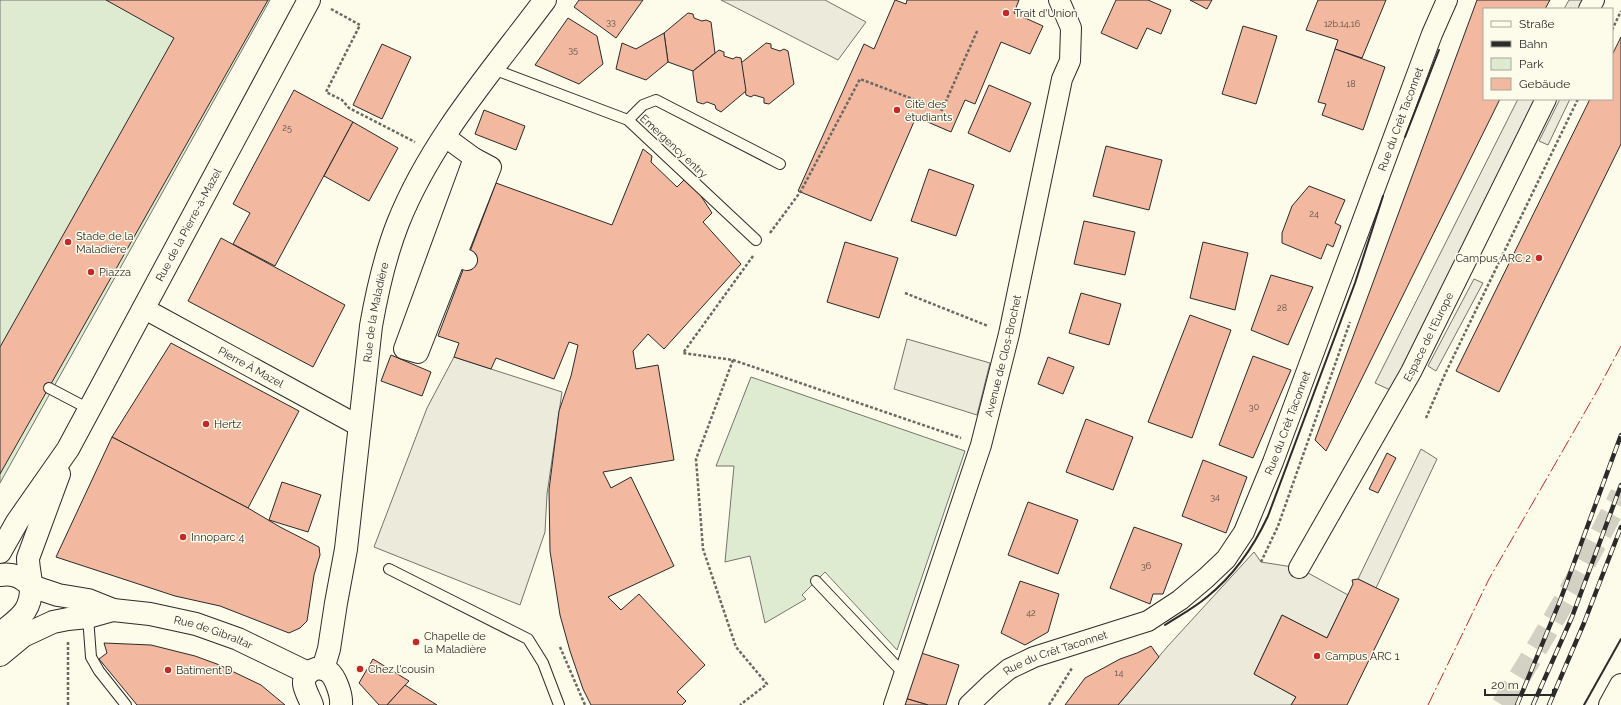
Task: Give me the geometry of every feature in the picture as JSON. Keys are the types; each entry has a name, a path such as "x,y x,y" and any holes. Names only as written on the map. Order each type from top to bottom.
{"street":[{"name":"Rue de la Pierre-à-Mazel","path":"0,634 20,618 30,599 31,586 28,558 68,449 309,0"},
{"name":"Rue de la Maladière","path":"312,705 304,685 305,678 316,671 329,649 346,550 371,326 376,299 398,224 411,193 444,136 545,0"},
{"name":"Avenue de Clos-Brochet","path":"894,705 981,445 1009,334 1062,79 1070,61 1071,28 1059,0"},
{"name":"Rue du Crêt Taconnet","path":"969,705 1009,669 1034,657 1148,621 1180,600 1226,559 1244,532 1273,462 1447,0"},
{"name":"Espace de l'Europe","path":"1299,568 1411,372 1546,100"},
{"path":"444,136 474,158 491,167 462,258 418,353 404,349 474,158"},
{"name":"Pierre À Mazel","path":"143,308 359,426"},
{"name":"Rue de la Pierre-à-Mazel","path":"0,552 16,522 68,449"},
{"path":"0,575 8,574 22,577 31,586"},
{"name":"Rue de Gibraltar","path":"31,586 58,595 88,600 113,610 165,617 196,624 238,639 316,671"},
{"name":"Rue de Gibraltar","path":"60,629 88,617 113,610"},
{"path":"0,655 24,636 60,629"},
{"path":"316,671 332,674 341,698 341,705"},
{"path":"1610,705 1621,686"}],"lane":[{"name":"Emergency entry","path":"493,69 628,120 756,240"},
{"path":"628,120 643,105 656,100 780,164"},
{"path":"49,388 89,409"},
{"path":"389,569 528,639 543,663 559,705"},
{"path":"816,581 904,674"},
{"path":"88,617 91,657 99,671 126,705"}],"path":[{"path":"331,9 360,25 326,92 342,100 349,108 421,145"},
{"path":"1613,28 1621,11"},
{"path":"801,191 860,79 942,110 978,29"},
{"path":"1426,418 1445,374 1578,100"},
{"path":"739,276 683,353 733,360 981,445"},
{"path":"905,293 1009,334"},
{"path":"733,360 696,459 703,548 736,647 767,684 740,705"},
{"path":"60,629 68,705"},
{"path":"560,646 585,705"}],"green space":[{"name":"Stade de la Maladière","path":"0,0 270,0 0,483"},
{"path":"751,377 965,451 897,650 825,572 802,595 806,599 765,623 750,556 725,562 734,466 716,466"}],"shaded area":[{"path":"721,0 825,0 866,22 838,60"},
{"path":"1569,0 1594,0 1590,8 1565,8"},
{"path":"1517,100 1545,100 1399,394 1375,383"},
{"path":"1560,100 1570,100 1548,145 1539,141"},
{"path":"1474,279 1483,283 1436,371 1428,366"},
{"path":"907,339 990,363 977,415 894,389"},
{"path":"454,357 562,392 547,494 545,532 520,605 374,547 427,408"},
{"path":"1421,449 1437,459 1376,588 1358,579"},
{"path":"1254,552 1261,562 1299,568 1348,595 1327,638 1282,615 1254,674 1296,697 1291,705 1118,705 1167,647"}],"building":[{"path":"106,0 268,0 0,474 0,347 174,38"},
{"path":"579,0 643,0 616,38 574,7"},
{"name":"Cité des étudiants","path":"895,0 906,4 907,0 1019,0 1014,13 1043,26 1030,54 1001,42 975,104 965,100 951,132 916,117 871,221 798,191 864,44 874,49"},
{"path":"1116,0 1148,0 1171,10 1161,34 1147,28 1137,49 1101,33"},
{"path":"1190,0 1212,0 1207,9"},
{"path":"1318,0 1386,0 1362,58 1335,49 1338,40 1306,30"},
{"path":"1477,0 1550,0 1546,8 1483,8 1483,100 1500,100 1326,451 1315,440"},
{"path":"688,13 693,14 694,18 711,22 715,53 693,71 668,62 664,33"},
{"path":"568,18 597,36 603,64 579,84 535,65"},
{"path":"1243,26 1277,36 1256,104 1222,94"},
{"path":"664,33 668,62 646,80 616,69 622,43 636,49"},
{"name":"Campus ARC 2","path":"1621,37 1621,144 1499,392 1456,371 1590,100 1613,100 1613,53"},
{"path":"766,43 771,44 771,48 780,51 784,49 788,51 794,84 769,104 764,103 764,98 754,95 751,97 746,95 741,63"},
{"path":"382,44 411,57 382,119 353,105"},
{"path":"1335,49 1385,67 1363,130 1322,115 1326,104 1318,102"},
{"path":"719,50 724,52 724,56 733,59 736,57 741,58 746,91 721,112 716,109 715,105 707,102 703,104 697,102 693,74 693,71"},
{"path":"989,85 1031,103 1010,152 968,133"},
{"path":"294,90 353,122 275,266 233,244 250,213 233,204"},
{"path":"484,110 525,126 516,150 475,134"},
{"path":"353,122 398,148 369,201 324,176"},
{"path":"1106,146 1162,160 1149,210 1093,196"},
{"path":"643,149 652,156 651,162 677,187 688,176 712,213 703,222 741,264 664,349 648,334 633,351 636,369 658,365 674,460 603,472 611,488 631,477 674,566 608,597 621,610 639,594 705,665 677,692 686,701 682,705 591,705 583,689 560,615 550,551 549,490 559,411 571,376 578,345 569,342 554,379 496,358 491,369 454,357 459,343 438,336 496,183 612,225"},
{"path":"929,169 974,185 956,236 911,221"},
{"path":"1309,186 1345,200 1335,223 1341,226 1333,247 1327,244 1321,259 1282,243 1282,233 1292,206"},
{"path":"1084,221 1135,232 1125,275 1074,264"},
{"path":"221,238 345,305 313,367 188,301"},
{"path":"845,242 898,258 879,318 827,302"},
{"path":"1203,242 1248,253 1235,310 1190,298"},
{"path":"1271,275 1313,287 1288,345 1251,330"},
{"path":"1081,293 1121,304 1109,345 1069,333"},
{"path":"1190,315 1231,330 1192,438 1148,422"},
{"name":"Hertz","path":"171,343 299,411 248,508 112,437"},
{"path":"391,355 431,372 422,396 381,381"},
{"path":"1253,356 1291,370 1253,458 1219,445"},
{"path":"1048,357 1074,367 1063,394 1038,384"},
{"path":"1086,419 1133,437 1113,490 1066,472"},
{"name":"Innoparc 4","path":"112,437 319,547 320,555 314,575 307,621 300,628 289,633 220,606 175,596 56,557"},
{"path":"1387,453 1396,458 1378,493 1369,489"},
{"path":"1203,460 1247,477 1226,533 1182,516"},
{"path":"282,482 321,495 308,532 269,520"},
{"path":"1028,502 1078,520 1058,574 1008,555"},
{"path":"1134,527 1182,544 1163,594 1153,594 1150,604 1110,588"},
{"name":"Campus ARC 1","path":"1358,579 1399,599 1347,705 1291,705 1296,697 1254,674 1282,615 1327,638 1353,584 1352,580"},
{"path":"1020,581 1059,594 1048,632 1025,645 1001,633"},
{"name":"Batiment D","path":"104,643 151,645 195,656 217,664 261,685 285,705 137,705 99,659 107,653"},
{"path":"1151,646 1159,657 1118,705 1065,705 1085,678 1120,659"},
{"path":"915,651 959,665 946,705 928,705 901,697"},
{"path":"373,659 409,681 387,705 379,705 359,683"},
{"path":"405,685 437,705 387,705"},
{"path":"901,697 928,705 898,705"}],"tunnel":[{"path":"1502,705 1564,601 1621,494"}],"railway":[{"path":"1517,705 1560,601 1621,435"},
{"path":"1533,705 1572,617 1621,485"},
{"path":"1549,705 1584,623 1621,527"}],"wall":[{"path":"1405,137 1439,50"},
{"path":"1165,625 1202,601 1226,580 1242,560 1268,516 1355,283 1383,196"},
{"path":"1584,705 1621,639"}],"power":[{"path":"1428,705 1489,579 1597,391 1621,346"}],"place":[{"name":"Trait d'Union","path":"1006,13"},
{"name":"Cité des étudiants","path":"897,110"},
{"name":"Stade de la Maladière","path":"68,242"},
{"name":"Campus ARC 2","path":"1539,258"},
{"name":"Piazza","path":"91,272"},
{"name":"Hertz","path":"206,424"},
{"name":"Innoparc 4","path":"183,537"},
{"name":"Chapelle de la Maladière","path":"416,642"},
{"name":"Campus ARC 1","path":"1317,656"},
{"name":"Chez l'cousin","path":"360,669"},
{"name":"Batiment D","path":"168,670"}]}
